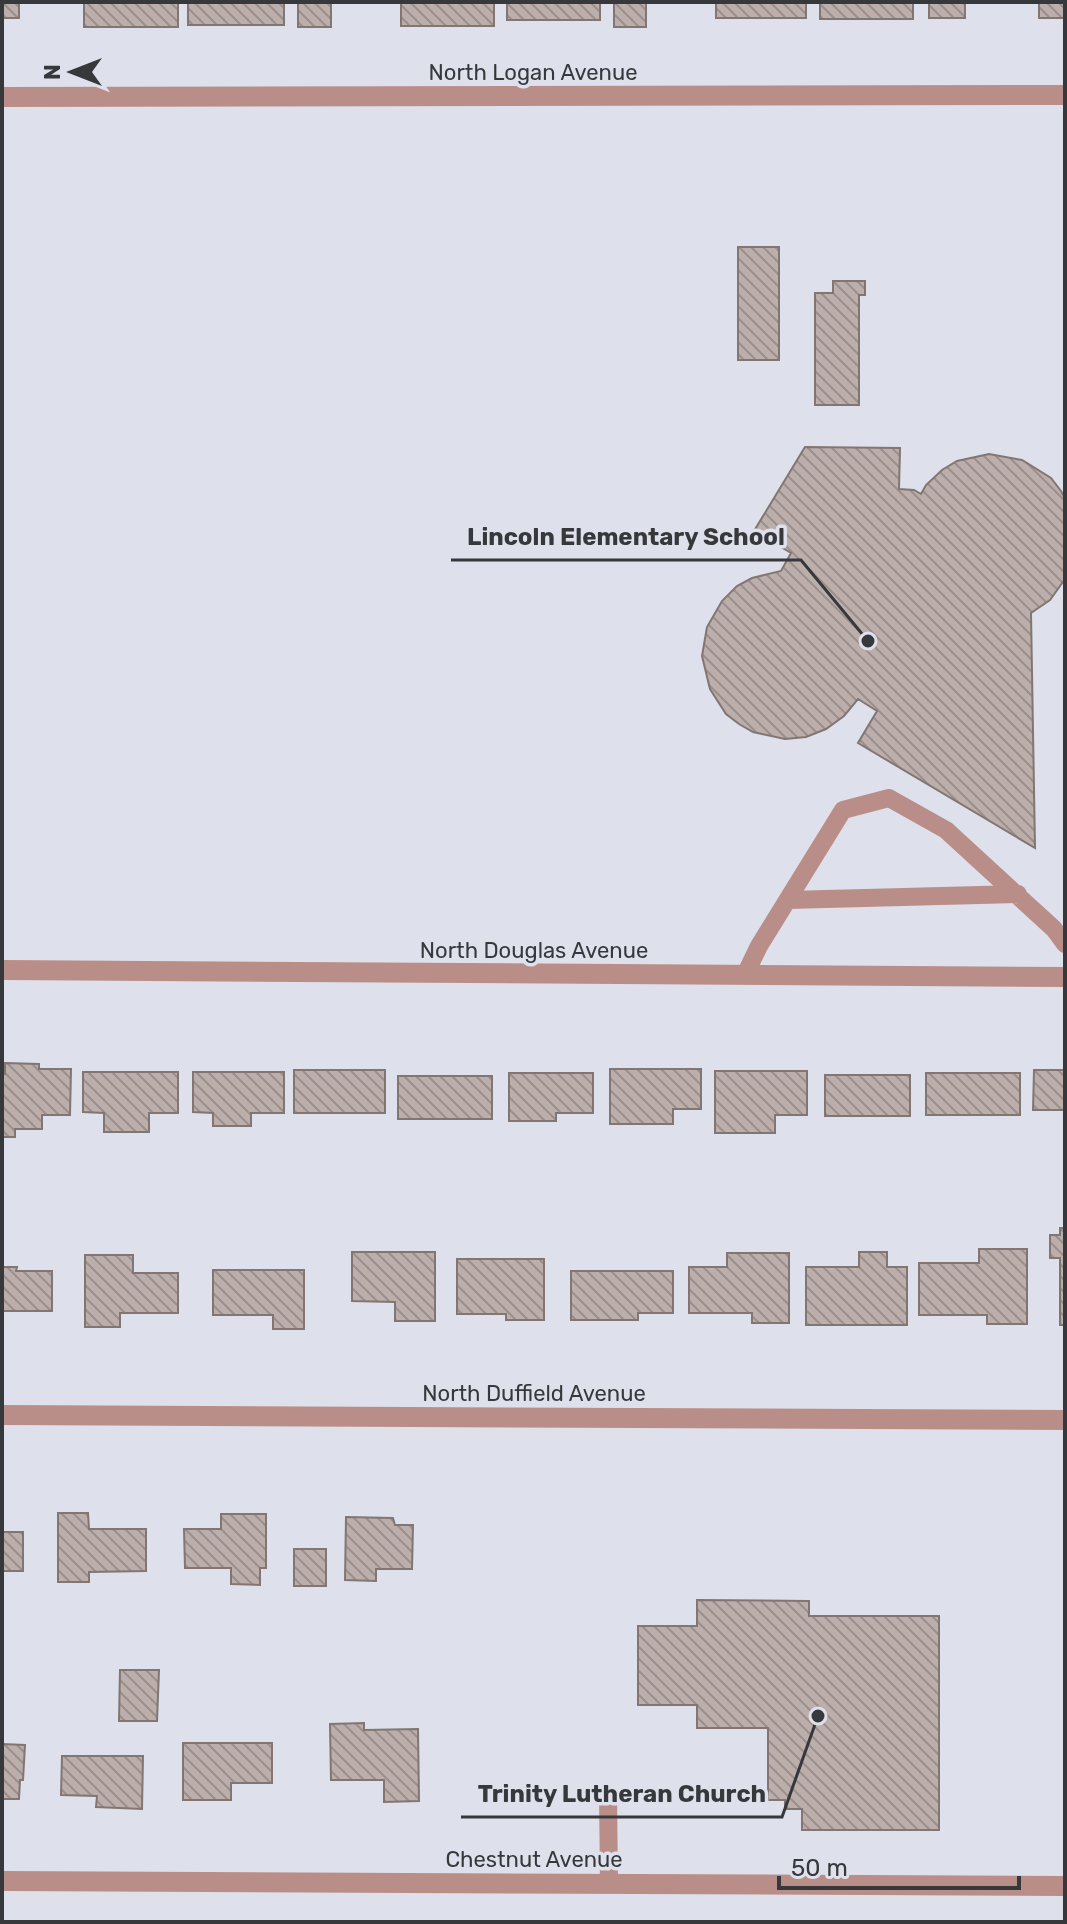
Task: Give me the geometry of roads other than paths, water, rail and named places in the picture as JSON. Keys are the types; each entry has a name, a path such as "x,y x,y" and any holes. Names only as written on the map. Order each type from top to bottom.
{"street":[{"name":"North Logan Avenue","path":"2,97 1065,95"},
{"name":"North Douglas Avenue","path":"2,970 1065,977"},
{"name":"North Duffield Avenue","path":"2,1415 1065,1420"},
{"name":"Chestnut Avenue","path":"2,1881 1065,1886"}],"lane":[{"path":"745,975 843,810 889,798 946,830 1018,894 1065,944"},
{"path":"788,900 1018,894"},
{"path":"608,1794 609,1884"}],"place":[{"name":"Lincoln Elementary School","path":"868,641"},
{"name":"Trinity Lutheran Church","path":"818,1716"}]}
